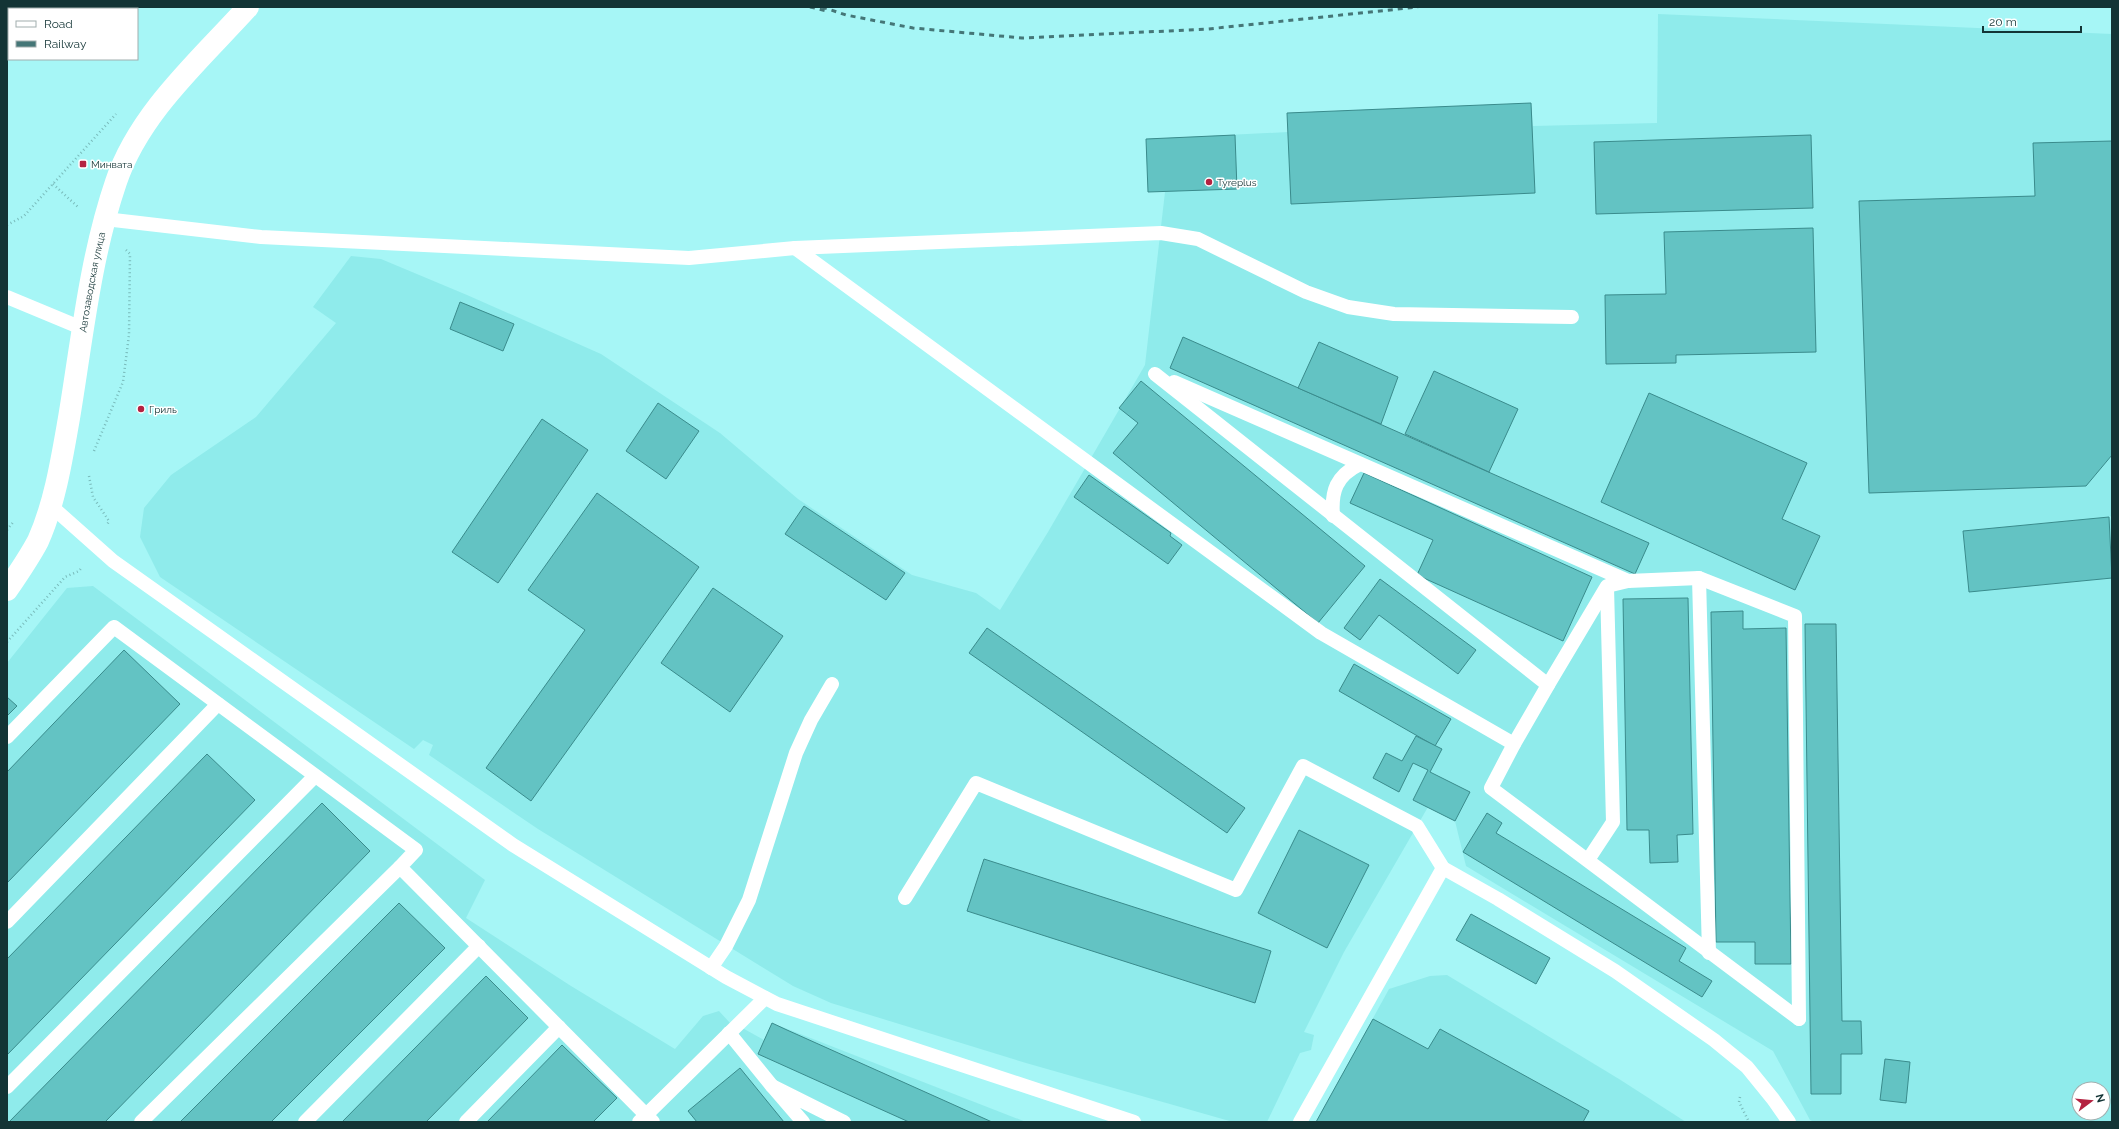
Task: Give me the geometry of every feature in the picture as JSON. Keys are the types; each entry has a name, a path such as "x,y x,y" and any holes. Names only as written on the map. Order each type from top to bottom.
{"street":[{"name":"Автозаводская улица","path":"7,590 38,540 50,505 64,447 84,329 105,219 116,182 128,154 144,127 172,91 248,7"}],"lane":[{"path":"105,219 261,237 690,258 795,248 1161,233 1198,240 1306,292 1348,307 1394,314 1572,317"},
{"path":"795,248 1321,633 1514,744"},
{"path":"7,297 84,329"},
{"path":"1548,685 1155,374 1628,581"},
{"path":"1333,516 1333,494 1337,483 1345,473 1360,464"},
{"path":"50,505 113,561 513,845 711,968 777,1004 1134,1122"},
{"path":"1699,578 1709,953"},
{"path":"1699,578 1795,616 1799,1020 1491,788 1514,744 1607,586 1628,581 1699,578"},
{"path":"1588,860 1613,822 1607,586"},
{"path":"7,738 114,627 416,850 141,1122"},
{"path":"711,968 726,946 749,900 796,753 811,720 832,684"},
{"path":"7,922 218,704"},
{"path":"905,898 976,783 1236,890 1303,766 1417,826 1443,868 1498,899 1615,971 1714,1040 1747,1067 1773,1099 1789,1122"},
{"path":"7,1087 315,776"},
{"path":"400,867 559,1027 646,1120 729,1033 765,998"},
{"path":"1300,1122 1443,868"},
{"path":"305,1122 479,946"},
{"path":"466,1122 559,1027"},
{"path":"729,1033 803,1122"},
{"path":"772,1086 844,1122"}],"path":[{"path":"7,225 24,216 53,184"},
{"path":"93,456 123,382 129,335 130,254"},
{"path":"7,642 65,577 79,572 110,521 93,497 90,487 90,469"}],"shaded area":[{"path":"1658,14 2112,34 2112,515 2110,517 2112,525 2112,1122 1814,1122 1810,1120 1773,1051 1466,866 1455,821 1428,807 1344,952 1304,1032 1314,1035 1311,1050 1300,1053 1267,1122 1233,1122 1026,1063 831,1003 793,986 538,829 429,755 433,745 423,740 414,749 160,577 140,537 144,508 171,475 256,417 336,323 313,307 351,256 381,259 601,354 720,433 798,499 912,575 976,593 1000,610 1048,532 1145,365 1165,192 1148,192 1146,139 1288,132 1287,113 1531,103 1533,126 1657,123"},
{"path":"93,586 485,880 466,918 571,986 675,1049 703,1016 719,1011 730,1023 737,1025 764,1040 772,1023 1026,1122 7,1122 7,663 67,588"},
{"path":"1447,975 1619,1079 1686,1122 1316,1122 1389,989 1430,976"}],"building":[{"path":"1531,103 1535,193 1291,204 1287,113"},
{"path":"1235,135 1237,189 1148,192 1146,139"},
{"path":"1811,135 1813,208 1596,214 1594,142"},
{"path":"2112,141 2112,455 2086,486 1869,493 1859,201 2035,196 2033,143"},
{"path":"1813,228 1816,352 1676,355 1676,363 1606,364 1605,295 1666,294 1664,232"},
{"path":"460,302 514,324 503,351 450,329"},
{"path":"1183,337 1649,543 1635,574 1170,368"},
{"path":"1319,342 1398,377 1381,424 1298,388"},
{"path":"1434,371 1518,409 1489,472 1405,434"},
{"path":"1141,381 1365,566 1318,623 1113,453 1138,423 1119,408"},
{"path":"1649,393 1807,463 1782,519 1820,536 1795,590 1601,502"},
{"path":"658,403 699,431 666,479 626,451"},
{"path":"542,419 588,450 498,583 452,552"},
{"path":"1364,473 1592,577 1563,641 1417,575 1433,540 1350,503"},
{"path":"1089,475 1171,533 1170,536 1182,545 1168,564 1074,497"},
{"path":"597,493 699,567 531,801 486,768 585,630 528,590"},
{"path":"804,506 905,573 886,600 785,534"},
{"path":"2109,517 2112,578 1969,592 1963,531"},
{"path":"1380,579 1476,650 1458,674 1379,615 1360,640 1344,628"},
{"path":"713,588 783,636 730,712 661,663"},
{"path":"1688,598 1693,834 1677,835 1678,862 1650,863 1649,830 1627,830 1623,599"},
{"path":"1743,611 1743,629 1786,628 1791,964 1755,964 1755,942 1716,942 1711,612"},
{"path":"1805,624 1836,624 1842,1021 1861,1021 1862,1054 1841,1054 1841,1094 1811,1094"},
{"path":"987,628 1245,808 1227,833 969,653"},
{"path":"124,650 180,704 7,883 7,772"},
{"path":"1354,664 1451,719 1435,746 1339,691"},
{"path":"7,697 17,706 7,716"},
{"path":"1416,736 1442,749 1430,772 1470,792 1455,821 1413,800 1428,770 1413,763 1399,792 1373,778 1386,753 1402,761"},
{"path":"207,754 255,800 7,1055 7,959"},
{"path":"322,803 370,851 105,1122 9,1122"},
{"path":"1487,813 1502,823 1496,833 1686,948 1679,961 1712,981 1702,997 1463,852"},
{"path":"1299,830 1369,865 1327,948 1258,913"},
{"path":"984,859 1271,951 1255,1003 967,911"},
{"path":"399,903 445,948 271,1122 180,1122"},
{"path":"1471,914 1550,958 1536,984 1456,940"},
{"path":"486,976 528,1018 426,1122 342,1122"},
{"path":"1373,1019 1428,1049 1440,1029 1589,1111 1583,1122 1316,1122"},
{"path":"772,1023 992,1122 909,1122 758,1054"},
{"path":"562,1045 617,1098 593,1122 487,1122"},
{"path":"1885,1059 1910,1062 1906,1103 1880,1100"},
{"path":"740,1068 784,1122 697,1122 688,1111"}],"railway":[{"path":"810,7 827,11"},
{"path":"822,7 846,15 913,28 1022,38 1208,29 1418,7"}],"place":[{"name":"Минвата","path":"83,164"},
{"name":"Tyreplus","path":"1209,182"},
{"name":"Гриль","path":"141,409"}]}
